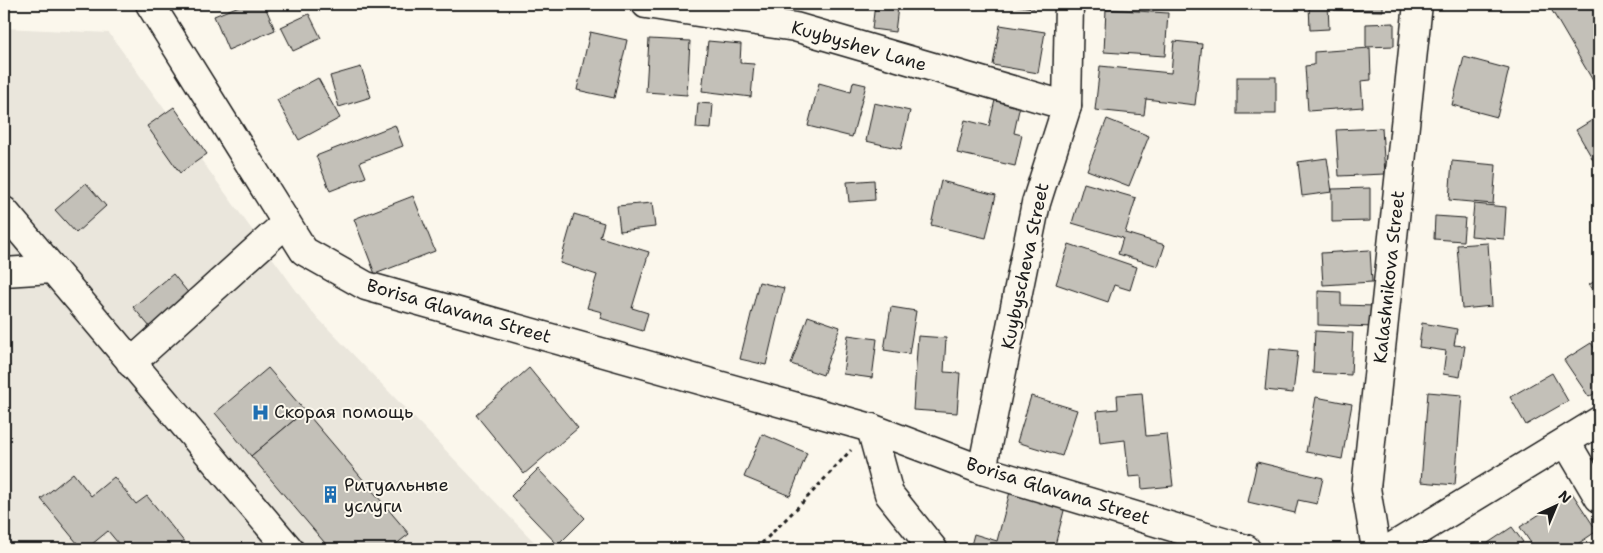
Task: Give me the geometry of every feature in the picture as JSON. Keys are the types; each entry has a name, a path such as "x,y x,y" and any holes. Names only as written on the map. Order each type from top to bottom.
{"street":[{"name":"Borisa Glavana Street","path":"150,4 304,251 366,286 871,428 982,470 1246,549"},
{"name":"Kuybyshev Lane","path":"646,4 794,27 1068,106"},
{"name":"Kuybyscheva Street","path":"982,470 1036,203 1068,106 1068,4"},
{"name":"Kalashnikova Street","path":"1376,549 1366,488 1418,4"},
{"path":"4,211 289,549"},
{"path":"131,363 286,223"},
{"path":"4,272 52,269"},
{"path":"1390,549 1599,421"},
{"path":"871,428 889,494 933,549"},
{"path":"1566,442 1599,498"}],"path":[{"path":"756,549 805,500 871,428"}],"shaded area":[{"path":"4,28 109,33 311,311 541,549 4,549"}],"building":[{"path":"244,4 264,4 275,30 228,50 214,16"},
{"path":"875,4 898,7 895,32 872,29"},
{"path":"1003,4 1035,4 1034,8"},
{"path":"1309,4 1328,4 1329,29 1310,30"},
{"path":"1335,4 1383,4 1383,11 1334,10"},
{"path":"1548,4 1599,4 1599,91"},
{"path":"1106,9 1168,13 1165,56 1104,52"},
{"path":"309,14 321,38 293,51 281,27"},
{"path":"1394,23 1394,46 1366,47 1366,24"},
{"path":"1000,25 1045,32 1038,73 993,65"},
{"path":"590,32 627,40 614,98 577,90"},
{"path":"649,39 690,41 687,95 646,92"},
{"path":"708,41 741,44 740,63 754,64 751,97 702,91"},
{"path":"1174,41 1202,44 1195,105 1146,99 1144,115 1095,110 1100,66 1171,73"},
{"path":"1370,48 1371,80 1361,81 1363,107 1308,111 1305,66 1314,65 1314,52"},
{"path":"1464,57 1509,69 1497,117 1452,105"},
{"path":"361,67 371,97 339,107 330,76"},
{"path":"1237,77 1276,77 1276,114 1237,114"},
{"path":"318,78 340,118 299,140 277,100"},
{"path":"853,82 866,85 852,137 808,126 819,83 851,92"},
{"path":"995,100 1020,105 1014,133 1022,135 1015,166 957,153 965,120 989,126"},
{"path":"698,103 713,104 711,129 696,128"},
{"path":"874,103 910,111 901,149 866,141"},
{"path":"174,107 207,154 180,173 147,126"},
{"path":"1599,116 1599,170 1576,130"},
{"path":"1107,119 1149,136 1129,186 1087,170"},
{"path":"395,125 403,146 360,162 366,177 330,191 316,156"},
{"path":"1382,128 1385,174 1339,176 1336,130"},
{"path":"1327,158 1332,192 1302,196 1298,162"},
{"path":"1452,161 1496,165 1493,204 1449,200"},
{"path":"874,180 875,200 849,202 847,182"},
{"path":"941,181 996,195 986,238 931,225"},
{"path":"86,183 106,206 76,233 55,210"},
{"path":"1084,183 1136,198 1125,233 1165,245 1158,266 1118,254 1123,238 1072,223"},
{"path":"1370,188 1370,221 1332,222 1332,189"},
{"path":"413,196 435,251 375,274 354,219"},
{"path":"652,203 655,227 620,231 617,206"},
{"path":"1474,204 1506,207 1504,239 1471,236"},
{"path":"574,214 604,223 600,237 649,252 632,308 648,313 643,331 600,318 602,312 587,308 597,275 560,263"},
{"path":"1435,216 1465,218 1463,241 1434,239"},
{"path":"1488,243 1492,306 1462,309 1457,245"},
{"path":"1069,244 1137,267 1130,290 1114,285 1108,302 1056,284"},
{"path":"1370,250 1372,282 1323,285 1321,253"},
{"path":"173,274 190,295 150,327 133,307"},
{"path":"1599,278 1599,301 1589,285"},
{"path":"759,282 784,288 766,365 740,359"},
{"path":"1318,291 1341,292 1341,305 1375,306 1374,327 1318,325"},
{"path":"891,307 916,311 909,354 884,350"},
{"path":"808,316 840,327 823,375 791,364"},
{"path":"1422,323 1457,329 1454,345 1465,346 1460,377 1443,374 1446,351 1419,347"},
{"path":"1315,331 1353,333 1351,375 1313,373"},
{"path":"848,335 877,339 872,378 843,374"},
{"path":"918,336 946,338 944,372 960,373 957,413 913,410"},
{"path":"1591,343 1599,355 1599,390 1589,397 1564,360"},
{"path":"1269,348 1298,351 1293,393 1265,390"},
{"name":"Скорая помощь","path":"268,368 305,411 251,456 215,413"},
{"path":"529,368 578,428 524,474 476,415"},
{"path":"1552,373 1568,401 1526,425 1510,397"},
{"path":"1428,392 1462,395 1455,485 1421,482"},
{"path":"1142,393 1146,436 1167,434 1173,486 1142,489 1141,476 1129,477 1125,440 1100,443 1097,411 1118,409 1117,395"},
{"path":"1031,396 1077,410 1062,456 1017,442"},
{"path":"1316,397 1352,404 1342,459 1306,452"},
{"name":"Ритуальные услуги","path":"305,411 409,534 390,549 330,549 251,456"},
{"path":"762,434 807,453 790,496 744,477"},
{"path":"1257,462 1323,478 1317,504 1298,500 1295,513 1248,502"},
{"path":"538,469 585,518 558,545 511,496"},
{"path":"73,473 91,496 114,477 136,504 147,496 190,549 123,549 108,531 86,549 82,549 41,499"},
{"path":"1011,488 1066,503 1054,549 970,549 974,534 997,541"},
{"path":"1572,493 1597,531 1570,549 1535,549 1520,527"},
{"path":"1512,527 1523,542 1512,549 1479,549"}],"place":[{"name":"Скорая помощь","path":"260,412"},
{"name":"Ритуальные услуги","path":"330,495"}]}
